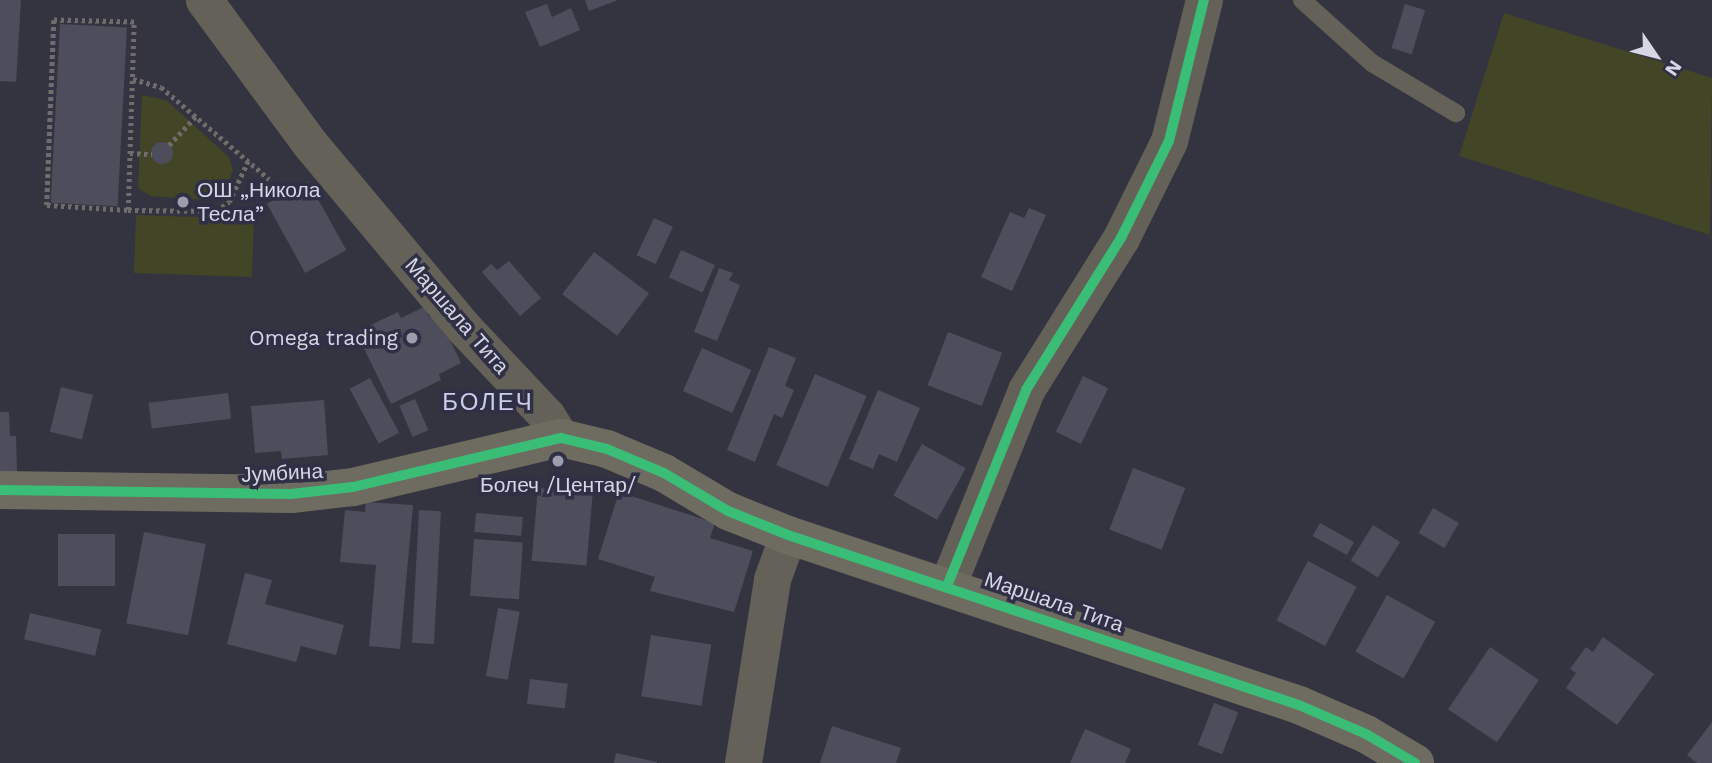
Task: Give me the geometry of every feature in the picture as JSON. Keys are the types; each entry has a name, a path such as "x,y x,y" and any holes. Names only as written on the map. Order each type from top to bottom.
{"street":[{"name":"Маршала Тита","path":"204,0 311,145 463,327 547,416 561,438 607,449 664,473 728,511 788,535 1299,705 1366,734 1415,763"},
{"path":"947,586 1026,390 1121,238 1170,141 1204,0"},
{"name":"Јумбина","path":"0,490 291,494 353,487 561,438"},
{"path":"743,763 772,579 788,535"}],"lane":[{"path":"1302,0 1372,63 1456,113"}],"path":[{"path":"128,210 134,22 54,20 47,205 128,210 216,211 229,202 248,161"},
{"path":"133,79 161,87 270,179"},
{"path":"169,145 196,116"},
{"path":"130,153 152,154"}],"green space":[{"path":"1504,13 1712,78 1710,235 1459,156"},
{"path":"142,95 166,100 229,157 233,170 225,190 204,200 150,196 138,188"},
{"path":"136,215 254,219 252,277 134,273"}],"building":[{"path":"0,0 21,0 16,82 0,81"},
{"path":"585,0 618,0 589,11"},
{"path":"547,4 552,17 571,8 580,30 540,47 525,12"},
{"path":"1405,4 1425,10 1412,54 1392,48"},
{"path":"60,24 127,28 118,206 51,203"},
{"path":"162,142 172,149 173,153 166,163 162,164 152,157 151,153 158,143"},
{"path":"308,181 346,250 305,273 267,204"},
{"path":"1029,208 1046,215 1012,291 981,277 1010,212 1024,218"},
{"path":"654,218 673,227 656,264 637,255"},
{"path":"681,250 715,265 703,292 669,277"},
{"path":"594,252 649,294 617,336 562,294"},
{"path":"509,261 541,298 520,316 482,272 491,264 497,270"},
{"path":"719,268 733,273 729,280 740,285 717,341 694,332"},
{"path":"424,307 429,317 437,313 461,363 439,374 441,380 391,404 356,332 398,312 401,318"},
{"path":"948,332 1002,353 982,406 928,385"},
{"path":"769,347 796,358 785,386 794,390 782,418 774,414 755,462 727,450"},
{"path":"702,348 751,370 732,413 683,391"},
{"path":"815,374 867,396 828,487 776,465"},
{"path":"1083,376 1108,388 1081,444 1056,432"},
{"path":"370,378 399,433 379,444 350,389"},
{"path":"61,387 93,395 82,440 50,432"},
{"path":"878,390 920,408 897,462 879,454 873,469 849,459"},
{"path":"228,393 231,419 152,429 149,403"},
{"path":"415,399 428,430 413,437 399,406"},
{"path":"324,400 328,455 282,459 281,451 255,453 251,406"},
{"path":"0,412 9,412 10,436 16,436 17,472 0,472"},
{"path":"922,444 966,468 937,520 893,496"},
{"path":"1133,468 1185,488 1162,550 1109,530"},
{"path":"538,488 593,493 586,566 532,561"},
{"path":"619,492 715,523 710,538 753,551 734,612 650,591 655,577 598,559"},
{"path":"366,502 413,505 400,649 369,646 376,565 340,562 345,510 365,512"},
{"path":"1433,508 1459,523 1444,548 1418,533"},
{"path":"419,510 441,511 434,644 412,643"},
{"path":"476,513 523,517 521,536 474,532"},
{"path":"1320,523 1354,542 1347,555 1313,536"},
{"path":"1373,525 1400,542 1378,578 1351,561"},
{"path":"144,532 206,544 188,635 126,623"},
{"path":"58,534 115,534 115,586 58,586"},
{"path":"474,539 523,542 519,599 470,596"},
{"path":"1308,561 1357,587 1325,646 1277,620"},
{"path":"245,573 272,580 265,604 344,625 336,655 301,646 296,662 227,644"},
{"path":"1387,595 1435,622 1404,679 1355,652"},
{"path":"498,608 520,612 508,680 486,676"},
{"path":"30,613 101,629 95,656 24,639"},
{"path":"651,635 711,645 702,706 641,696"},
{"path":"1603,637 1654,674 1617,725 1566,688 1576,673 1570,669 1586,647 1593,652"},
{"path":"1490,647 1539,680 1497,742 1448,709"},
{"path":"530,679 568,684 565,708 527,704"},
{"path":"1214,703 1238,712 1222,754 1198,745"},
{"path":"1712,722 1712,763 1697,763 1687,755"},
{"path":"832,726 901,748 896,763 820,763"},
{"path":"1085,729 1131,749 1125,763 1070,763"},
{"path":"616,753 657,762 657,763 614,763"}],"cycle path":[{"path":"947,586 1026,390 1121,238 1169,141 1204,0"},
{"path":"0,490 291,494 353,487 561,438 607,449 664,473 728,511 788,535 1299,705 1366,734 1415,763"}],"place":[{"name":"ОШ „Никола Тесла”","path":"183,202"},
{"name":"Omega trading","path":"412,338"},
{"name":"Болеч /Центар/","path":"558,461"}],"district":[{"name":"БОЛЕЧ","path":"488,403"}]}
